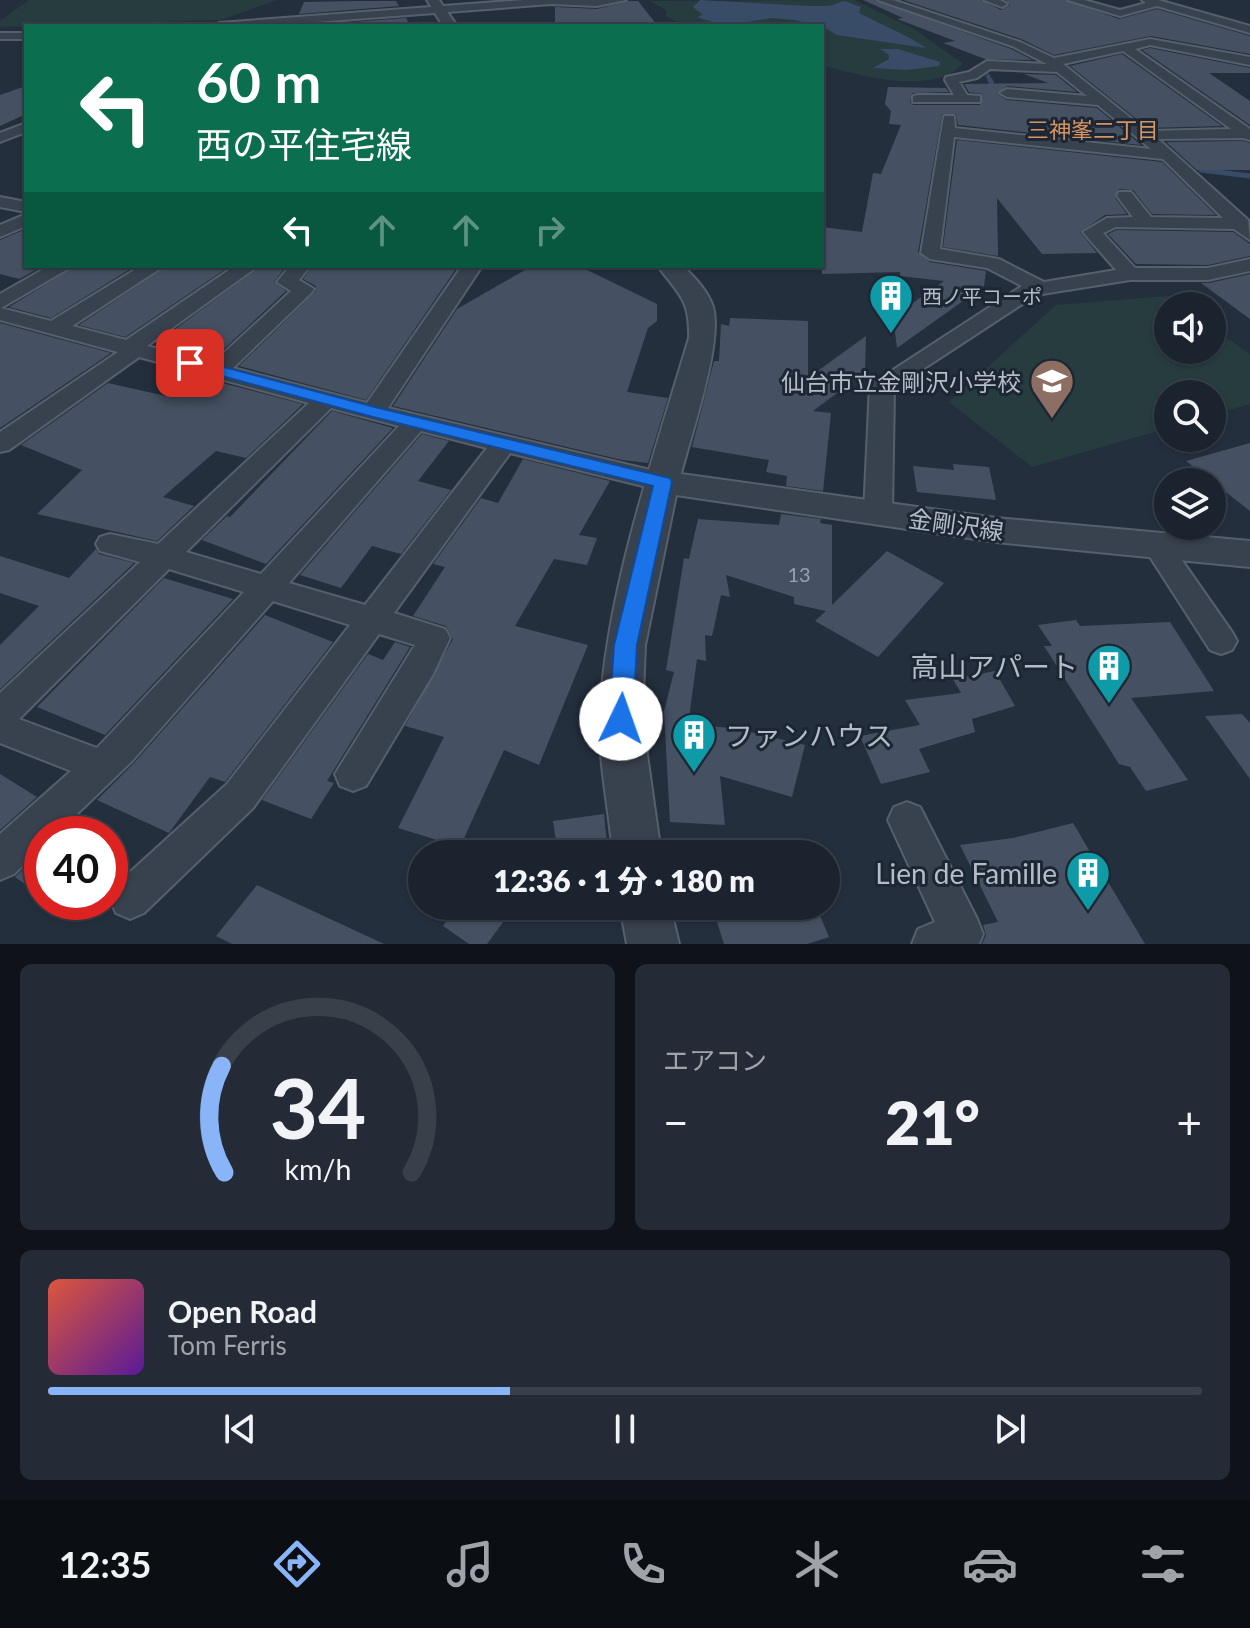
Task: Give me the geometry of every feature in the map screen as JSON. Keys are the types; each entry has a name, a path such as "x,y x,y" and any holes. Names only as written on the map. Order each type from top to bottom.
{"street":[{"path":"240,24 436,5 621,0"},
{"path":"883,0 1016,44 1058,65 1168,155 1246,229"},
{"path":"989,0 1002,4"},
{"path":"1073,0 1120,13 1158,3 1199,0"},
{"path":"1158,3 1250,30"},
{"path":"436,5 449,24"},
{"path":"1221,22 1250,18"},
{"path":"0,36 24,36"},
{"path":"918,99 969,99 951,80 973,75 987,65 1058,65 1150,42 1250,61"},
{"path":"1125,47 1249,135"},
{"path":"1228,57 1250,70"},
{"path":"1007,93 1100,101"},
{"path":"1041,288 992,263 930,253 948,125 1168,155"},
{"path":"0,138 24,128"},
{"path":"1143,135 1249,135"},
{"path":"1125,196 1146,222"},
{"path":"0,202 24,207"},
{"path":"0,232 24,220"},
{"path":"1130,274 1092,232 1113,222 1246,229"},
{"path":"878,513 882,385 1030,290 1130,274 1208,274 1250,265"},
{"path":"0,302 60,268"},
{"path":"55,328 151,268"},
{"path":"0,444 245,268"},
{"path":"218,370 304,289 287,282 298,268"},
{"path":"373,412 471,268"},
{"path":"635,840 621,719 625,645 663,482 702,338 703,316 699,296 672,268"},
{"path":"0,314 373,412 663,482"},
{"path":"0,715 328,398"},
{"path":"0,860 102,767 416,422"},
{"path":"130,899 240,796 504,443"},
{"name":"金剛沢線","path":"663,482 996,530 1250,554"},
{"path":"110,544 162,556 434,638 422,664 353,774"},
{"path":"1157,546 1221,641"},
{"path":"0,727 102,767"},
{"path":"907,820 962,934 945,942"},
{"path":"648,920 653,944"}],"green space":[{"path":"29,0 277,0 221,20 0,27 0,21"},
{"path":"854,0 914,29 963,64 950,74 915,81 856,74 824,66 824,24 680,24 666,16 666,10 650,1"},
{"path":"1154,297 1154,364 1226,364 1226,338 1250,354 1250,404 1226,411 1226,380 1154,380 1154,432 1032,467 949,402 1056,305"}],"water":[{"path":"700,0 809,6 829,6 844,1 861,7 859,13 926,48 837,35 824,27 824,24 794,20 772,18 718,24 697,17 703,15 693,7"},
{"path":"880,49 898,49 940,62 939,66 907,70 873,68 889,59 889,55"}],"building":[{"path":"863,0 875,0 1011,49 1033,60 985,59 943,43 955,41 897,19 903,18"},
{"path":"903,0 981,0 1001,10 1010,5 1006,0 1065,0 1119,19 1157,9 1250,36 1250,54 1151,36 1054,55 1021,39"},
{"path":"396,1 399,6 299,14 304,2"},
{"path":"638,1 656,24 555,24 555,7 597,9"},
{"path":"406,18 409,24 328,24"},
{"path":"1150,48 1250,68 1250,73 1209,73 1250,101 1250,125 1142,50"},
{"path":"1122,54 1222,126 1148,128 1070,66"},
{"path":"1024,74 1056,75 1077,92 1007,86 997,94 1007,100 1097,108 1141,145 958,125 956,114 942,114 918,252 930,262 986,271 984,286 897,348 893,317 944,281 900,276 900,272 822,274 824,227 862,232 873,173 881,174 901,125 889,124 891,111 885,104 888,87 946,88 949,92 912,93 910,102 913,105 980,105 982,94 969,92 964,84 1048,83"},
{"path":"24,87 24,115 0,126 0,95"},
{"path":"957,140 1162,162 1216,215 1152,214 1133,190 1119,189 1115,198 1127,214 1105,215 1080,232 1097,253 1042,254 997,198 998,256 943,247"},
{"path":"1166,142 1250,143 1250,170 1197,170"},
{"path":"24,230 24,268 39,268 19,279 0,274 0,240"},
{"path":"1117,230 1233,232 1250,244 1250,256 1208,265 1136,264 1108,234"},
{"path":"73,268 132,268 51,318 9,307"},
{"path":"164,268 227,268 125,337 79,325"},
{"path":"258,268 284,268 274,282 286,291 212,360 216,356 159,341"},
{"path":"311,268 457,268 366,400 239,366 316,291 316,286 303,279"},
{"path":"529,268 583,268 657,304 657,321 648,328 627,392 668,398 648,463 622,460 393,406 457,309"},
{"path":"1250,274 1250,319 1226,301 1226,292 1213,292 1201,283"},
{"path":"730,318 808,321 808,378 866,336 865,372 813,411 831,413 823,491 786,486 787,476 766,472 769,460 692,447 714,361 719,361 721,324 729,326"},
{"path":"0,323 111,353 0,428"},
{"path":"192,375 303,404 246,458 216,451 163,497 194,506 157,541 37,514 82,470 21,445 108,383 166,396"},
{"path":"332,411 393,428 266,564 202,540 227,516 230,517"},
{"path":"422,434 449,441 418,481 451,490 401,554 372,546 341,588 300,575"},
{"path":"1250,443 1250,511 1226,492 1226,468 1195,468 1186,461"},
{"path":"523,459 610,481 579,535 597,538 587,565 554,559 515,626 588,645 539,765 504,750 463,840 437,840 398,828 444,737 405,726 453,639 446,626 413,616 445,567 433,564 481,498 498,503"},
{"path":"953,464 989,467 996,500 917,492 913,466 954,470"},
{"path":"781,514 821,519 820,523 832,525 832,605 887,551 944,583 878,657 815,621 826,611 794,604 794,597 726,575 730,597 721,595 712,636 705,635 706,661 697,659 688,725 733,728 805,745 792,797 720,776 725,825 670,822 664,711 674,672 666,670 684,558 689,559 698,519 779,525"},
{"path":"96,549 99,554 134,563 0,689 0,645 39,606 0,593 0,556 69,578"},
{"path":"164,578 233,599 105,735 37,707"},
{"path":"265,615 333,642 225,782 210,777 169,833 97,800 134,763"},
{"path":"1076,620 1080,626 1170,622 1214,691 1131,698 1188,780 1146,791 1130,767 1119,764 1044,646 1052,646 1038,625"},
{"path":"395,642 410,647 327,781 334,783 311,819 262,800 368,654 383,660"},
{"path":"995,671 1015,706 972,719 975,732 919,749 930,772 881,784 860,736 920,725 905,700 961,693 953,679"},
{"path":"1242,714 1250,723 1250,779 1205,716"},
{"path":"0,774 37,797 0,830"},
{"path":"604,814 607,840 556,840 553,821"},
{"path":"1073,823 1145,944 982,944 986,935 983,925 998,922 960,845 1013,838"},
{"path":"24,868 24,883 15,877"},
{"path":"257,885 384,944 232,944 216,936"},
{"path":"447,920 505,920 487,944 469,944 443,926"},
{"path":"716,920 822,920 829,937 807,944 724,944"}],"waterway":[{"path":"988,76 990,80"},
{"path":"990,80 996,93"},
{"path":"1201,170 1250,176"}],"place":[{"name":"西ノ平コーポ","path":"891,335"},
{"name":"仙台市立金剛沢小学校","path":"1052,420"},
{"name":"高山アパート","path":"1109,705"},
{"name":"ファンハウス","path":"694,774"},
{"name":"Lien de Famille","path":"1088,912"}],"district":[{"name":"三神峯二丁目","path":"1093,129"}],"route":[{"path":"190,363 373,412 663,482 625,645 621,719"}]}
